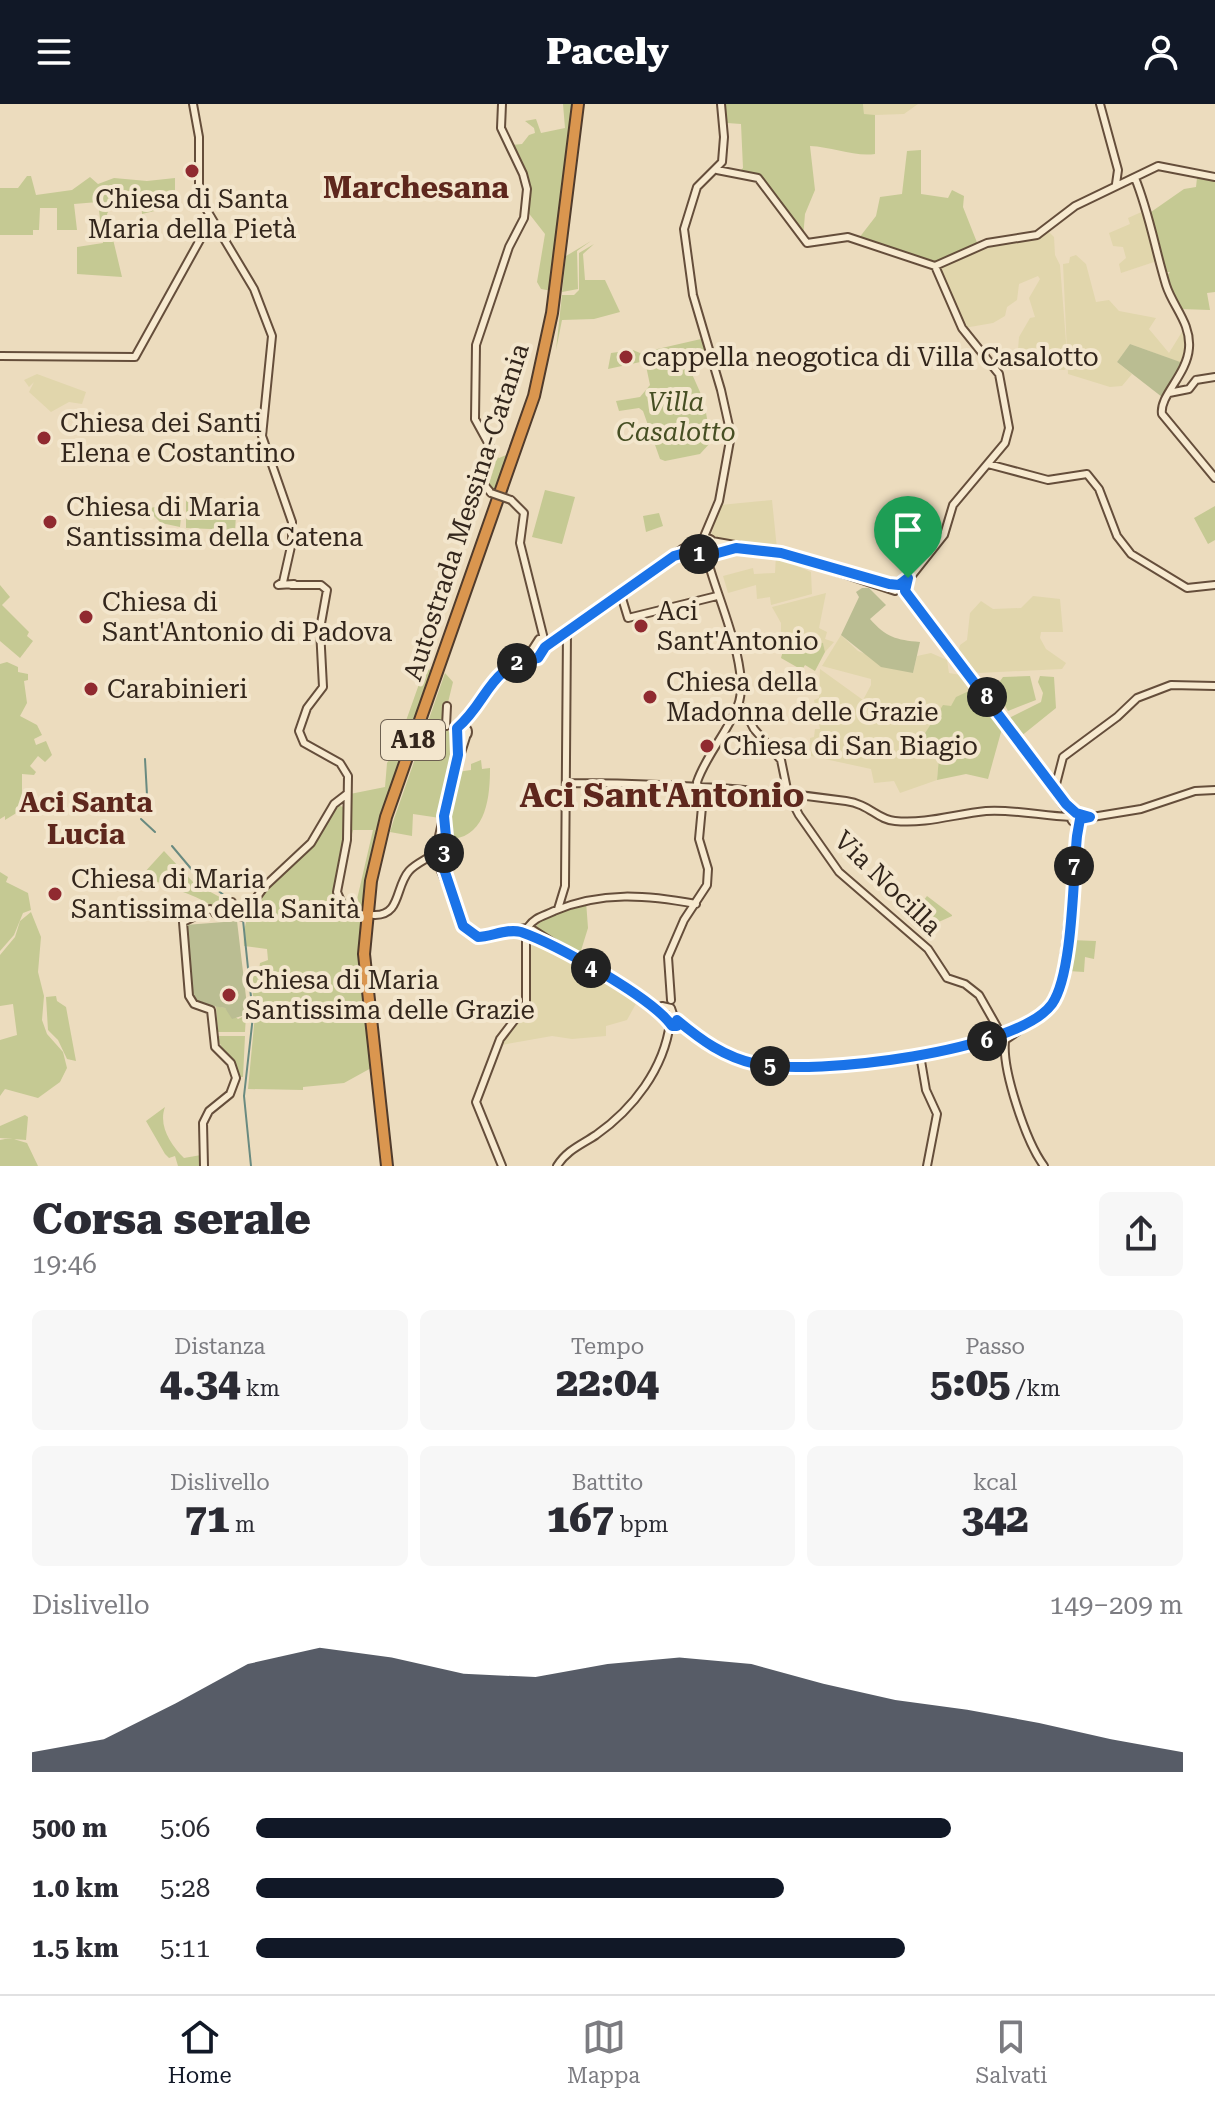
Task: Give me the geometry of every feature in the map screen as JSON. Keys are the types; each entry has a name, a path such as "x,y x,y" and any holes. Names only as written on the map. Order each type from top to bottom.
{"highway":[{"name":"Autostrada Messina-Catania","path":"389,1166 366,986 365,932 371,881 386,817 534,396 552,313 580,104"}],"street":[{"path":"193,104 199,137 199,194 254,289 271,329 263,444 292,522 292,542 282,581 321,585 327,590 320,629 321,693 307,708 300,736 304,743 343,766 349,779 347,840 337,895 344,908 364,915"},
{"path":"502,104 501,128 525,179 525,215 509,247 476,345 477,426 491,447 481,481 491,493 511,500 524,513 520,543 543,642"},
{"path":"709,565 712,554 710,531 728,468 731,435 719,382 704,340 688,267 685,226 694,208 697,187 717,170 724,144 721,104"},
{"path":"1100,104 1118,170 1116,184"},
{"path":"717,170 758,178 807,243 848,237 935,266 1002,240 1037,235 1075,206 1116,184 1165,165 1201,177 1215,177"},
{"path":"1135,178 1145,198 1167,287 1189,333 1182,375 1184,390"},
{"path":"0,356 135,357 211,219"},
{"path":"901,587 942,538 953,505 988,464 1009,433 1002,385 994,366 962,328 935,266"},
{"path":"1182,375 1196,380 1215,377"},
{"path":"1182,375 1161,408 1164,417 1215,478"},
{"path":"1169,393 1184,390 1196,380"},
{"path":"988,464 1048,480 1087,474 1099,489 1117,536 1131,554 1187,588 1215,585"},
{"path":"374,915 393,909 408,872 435,858 443,842 443,821 462,727 490,683 514,664 531,656 543,642 567,632 710,531"},
{"path":"673,1026 690,1032 730,1056 782,1067 920,1055 974,1046 1019,1030 1046,1012 1061,986 1077,836 1076,818 1055,788 901,587 781,553 736,548 702,539"},
{"path":"673,1026 666,1003 668,957 680,928 707,885 708,869 699,834 702,807 699,784 728,725 740,708 741,679 736,653 709,565 697,548 702,539"},
{"path":"674,556 688,552 712,554 736,548"},
{"path":"621,595 628,618 717,596"},
{"path":"435,858 467,932 478,937 510,930 558,909 566,895 567,632"},
{"path":"1055,788 1063,757 1137,698 1171,685 1215,686"},
{"path":"446,726 447,706"},
{"name":"Via Nocilla","path":"740,708 781,760 788,794 839,872 928,949 947,978 965,984 979,995 1004,1050 1006,1075 1020,1107 1026,1137 1044,1166"},
{"path":"446,726 462,727"},
{"path":"446,726 460,736"},
{"path":"460,736 462,727"},
{"path":"566,783 699,784 866,804 885,819 924,823 986,811 1090,817 1141,809 1195,791 1215,790"},
{"path":"204,1166 201,1132 204,1119 230,1094 236,1078 231,1063 215,1047 211,1010 194,1004 188,992 183,922 210,909 217,915 232,902 240,917 264,887 311,843 335,803 347,794"},
{"path":"335,803 346,806"},
{"path":"566,895 587,899"},
{"path":"566,895 587,899 639,895 696,904"},
{"path":"502,1166 476,1102 500,1039 526,1005 530,934 540,917"},
{"path":"510,930 530,934 549,943 647,1002 666,1003 672,1010 673,1026 658,1066 645,1086 604,1129 569,1152 557,1166"},
{"path":"499,933 530,934"},
{"path":"920,1055 926,1090 937,1114 927,1166"}],"shaded area":[{"path":"863,104 918,104 904,114 864,115"},
{"path":"1146,210 1157,261 1121,273 1119,264 1126,258 1123,247 1113,246 1109,233 1130,224 1128,218"},
{"path":"1047,230 1054,237 1055,255 1060,265 1068,367 1064,370 994,362 1017,362 1019,337 1030,318 1035,317 1029,298 1040,279 1038,276 1019,284 1017,300 1007,307 1005,316 993,323 964,328 940,269 989,245 1032,239"},
{"path":"1076,255 1086,264 1096,302 1109,300 1119,311 1156,318 1149,329 1169,353 1185,327 1188,348 1185,364 1130,344 1117,362 1132,374 1122,386 1110,387 1068,374 1063,264 1069,263 1070,257"},
{"path":"37,374 86,392 82,404 69,402 51,412 29,392 34,382 29,387 24,380"},
{"path":"772,500 777,549 711,536 720,505"},
{"path":"776,555 797,562 797,566 811,572 812,594 771,605 770,597 757,599 756,585 728,593 723,576 753,568 754,574 775,573"},
{"path":"826,593 819,628 827,632 825,639 834,642 825,652 823,643 781,635 781,623 772,607"},
{"path":"1033,596 1060,599 1063,632 1041,632 1040,638 1046,649 1066,663 1062,669 979,673 971,670 958,654 960,645 967,640 970,613 981,601 993,609 1021,608"},
{"path":"841,635 858,651 913,673 917,656 931,653 947,660 949,673 967,676 972,683 969,691 951,707 925,742 929,757 939,757 937,780 900,793 894,781 874,783 871,769 811,756 810,738 814,737 815,729 820,729 814,700 819,698 820,669 863,700 871,685 871,679 822,666"},
{"path":"531,941 544,943 638,1000 627,1020 606,1026 606,1036 572,1039 552,1036 501,1045 529,1003"}],"green space":[{"path":"563,104 575,104 552,291 541,289 537,282 545,234 527,211 526,172 512,145 522,144 535,133 534,128 525,121 536,119 541,133 565,128"},
{"path":"723,104 863,104 864,114 875,115 875,154 810,146 815,190 805,214 803,238 772,191 739,172 743,168 741,124 727,123"},
{"path":"921,150 921,194 948,198 952,190 964,196 963,207 978,245 936,261 893,252 859,238 876,216 880,197 902,194 907,151"},
{"path":"27,176 31,176 36,195 72,190 90,177 98,184 114,178 147,181 175,178 175,206 142,214 141,194 112,204 107,214 122,277 77,274 77,247 103,243 98,202 74,204 77,230 57,230 57,208 40,208 39,230 33,230 33,235 0,235 0,188 18,188"},
{"path":"1197,178 1215,179 1215,292 1207,293 1210,310 1180,309 1166,277 1170,272 1165,272 1151,212 1184,189 1196,187"},
{"path":"591,241 577,251 578,289 562,292 566,256"},
{"path":"594,244 583,254 585,280 605,280 620,312 594,319 562,320 556,350 562,295 574,295 579,290 579,253"},
{"name":"Villa Casalotto","path":"701,339 709,361 688,365 704,401 711,442 700,454 665,461 660,459 643,411 639,408 619,411 616,401 640,397 650,385 645,361 608,369 611,353 633,350 640,353"},
{"path":"1130,344 1183,363 1176,381 1162,397 1117,362"},
{"path":"511,453 497,494 487,489 483,479 493,454 499,458"},
{"path":"545,490 575,497 562,544 532,537"},
{"path":"186,498 237,501 235,530 186,528"},
{"path":"177,501 182,507 180,527 161,523 147,509"},
{"path":"1215,506 1215,540 1208,544 1194,518"},
{"path":"659,513 663,526 646,532 643,516"},
{"path":"0,585 10,597 2,605 29,632 27,636 33,641 20,658 0,641"},
{"path":"869,588 886,605 870,619 876,625 892,636 920,642 913,673 881,667 841,635 859,597 856,592"},
{"path":"781,635 823,643 825,652 815,671 805,665 802,670 781,658 785,643 780,640"},
{"path":"7,662 18,667 18,672 28,674 28,680 24,681 27,703 20,716 37,725 42,735 34,739 36,745 46,741 52,755 45,762 38,756 30,766 36,772 34,775 22,774 22,795 26,796 18,812 5,820 5,816 0,819 0,664"},
{"path":"435,669 379,831 364,913 350,910 339,898 341,879 341,896 355,908 373,830 353,830 345,862 350,794 385,787 387,763 396,749 424,670"},
{"path":"445,673 453,682 443,723 458,745 440,818 413,814 412,836 390,832 394,819"},
{"path":"1030,676 1036,700 1008,711 995,688 1003,677"},
{"path":"1040,676 1054,677 1056,708 1020,737 1009,718 1041,702"},
{"path":"972,683 1003,725 988,779 966,774 937,780 939,757 929,757 922,738 943,705 951,706 956,697 969,691"},
{"path":"481,760 482,769 490,768 484,812 473,830 453,839 446,833 450,797 457,772 471,770 471,764"},
{"path":"336,805 344,807 346,839 336,899 343,910 363,917 373,1067 344,1083 303,1087 303,1090 248,1089 255,1015 251,976 258,976 260,963 268,960 267,949 244,946 249,914 266,889 317,839"},
{"path":"164,851 194,883 227,901 218,911 201,899 143,874"},
{"path":"0,872 8,877 6,882 28,893 31,910 23,913 14,935 0,951"},
{"path":"927,896 952,916 932,925 916,910"},
{"path":"586,901 588,928 579,957 535,927 545,918"},
{"path":"31,912 41,937 38,972 44,996 42,1020 47,1034 63,1052 67,1068 60,1082 38,1098 5,1089 0,1096 0,1040 17,1035 13,1004 0,1006 0,955 15,937 20,921"},
{"path":"237,921 248,1014 232,1019 225,1008 200,1004 191,995 185,925"},
{"path":"1071,940 1096,941 1094,959 1085,957 1084,972 1068,971"},
{"path":"56,996 57,1001 66,1007 76,1061 67,1059 58,1040 48,1030 46,997"},
{"path":"216,1006 225,1008 238,1019 246,1015 245,1032 218,1032"},
{"path":"218,1036 245,1036 243,1077 239,1077"},
{"path":"165,1107 163,1121 170,1141 184,1158 201,1155 200,1166 178,1166 175,1156 169,1158 165,1154 146,1121"},
{"path":"25,1115 28,1117 26,1140 0,1138 0,1126"},
{"path":"10,1138 27,1143 38,1166 0,1166 0,1140"}],"waterway":[{"path":"142,814 147,795 145,759"},
{"path":"141,819 155,832"},
{"path":"172,846 193,871 239,907"},
{"path":"243,920 253,1016 244,1096 251,1166"}],"place":[{"name":"Chiesa di Santa Maria della Pietà","path":"192,171"},
{"name":"cappella neogotica di Villa Casalotto","path":"626,357"},
{"name":"Chiesa dei Santi Elena e Costantino","path":"44,438"},
{"name":"Chiesa di Maria Santissima della Catena","path":"50,522"},
{"name":"Chiesa di Sant'Antonio di Padova","path":"86,617"},
{"name":"Aci Sant'Antonio","path":"641,626"},
{"name":"Carabinieri","path":"91,689"},
{"name":"Chiesa della Madonna delle Grazie","path":"650,697"},
{"name":"Chiesa di San Biagio","path":"707,746"},
{"name":"Chiesa di Maria Santissima della Sanità","path":"55,894"},
{"name":"Chiesa di Maria Santissima delle Grazie","path":"229,995"}],"district":[{"name":"Marchesana","path":"416,188"},
{"name":"Aci Sant'Antonio","path":"662,795"},
{"name":"Aci Santa Lucia","path":"86,818"}],"route":[{"path":"736,548 765,550 889,584 899,585 908,578 905,591 916,610 972,676 1066,804 1076,813 1090,817 1080,819 1077,836 1063,981 1053,1003 1038,1019 1019,1030 997,1033 973,1046 944,1052 805,1067 763,1065 720,1051 677,1020 677,1026 672,1026 667,1017 647,1002 549,943 517,932 482,937 467,932 444,873 442,857 447,844 444,816 458,755 457,728 471,714 497,676 514,664 538,658 544,648 559,637 674,556 685,552 707,556 736,548"}]}
